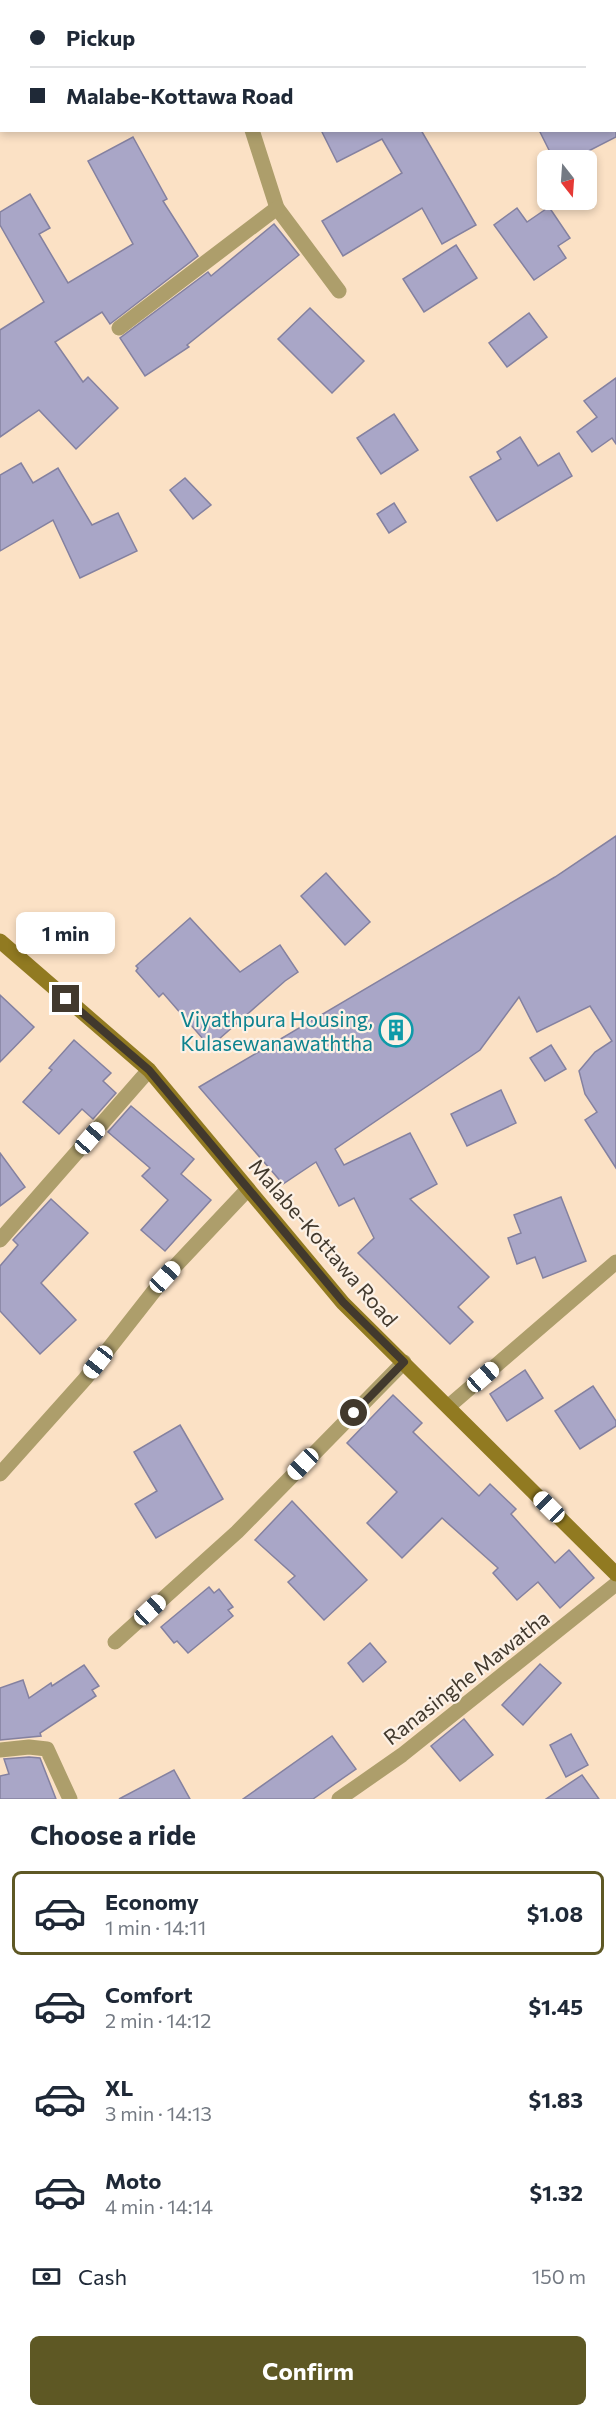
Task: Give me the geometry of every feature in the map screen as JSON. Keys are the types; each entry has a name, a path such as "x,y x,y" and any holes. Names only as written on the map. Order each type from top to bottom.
{"main road":[{"name":"Malabe-Kottawa Road","path":"0,941 149,1070 343,1302 616,1574"}],"street":[{"path":"253,132 277,208 339,291"},
{"path":"119,328 277,208"},
{"path":"0,1240 149,1070"},
{"path":"0,1474 85,1379 165,1277 248,1189"},
{"path":"449,1406 616,1262"},
{"path":"115,1642 237,1532 404,1362"},
{"name":"Ranasinghe Mawatha","path":"339,1799 402,1755 616,1584"},
{"path":"0,1750 29,1747 47,1749 70,1799"}],"building":[{"path":"322,132 422,132 476,225 442,244 422,208 343,256 322,221 402,173 382,139 337,162"},
{"path":"540,132 616,132 616,137 591,150 549,150"},
{"path":"133,137 167,199 163,201 198,256 110,324 102,312 55,342 83,382 88,377 118,408 76,449 39,410 0,437 0,330 44,302 0,225 0,212 30,194 50,228 39,234 68,283 133,244 88,161"},
{"path":"517,208 527,222 545,210 551,210 570,238 558,246 566,258 534,280 494,225"},
{"path":"274,224 299,255 187,345 189,347 145,376 120,338 208,272 211,276"},
{"path":"456,245 477,278 424,312 403,279"},
{"path":"310,308 364,361 332,393 278,339"},
{"path":"529,313 547,337 507,367 489,343"},
{"path":"616,378 616,444 612,438 592,452 577,432 597,417 584,401"},
{"path":"394,414 418,450 381,474 357,438"},
{"path":"520,437 538,466 559,453 572,476 497,521 470,477 501,459 497,452"},
{"path":"21,463 33,483 58,468 92,525 118,513 137,551 80,578 53,520 0,551 0,475"},
{"path":"185,478 211,505 193,519 170,490"},
{"path":"394,503 406,522 389,533 377,514"},
{"name":"Viyathpura Housing, Kulasewanawaththa","path":"616,836 616,1168 585,1120 597,1112 585,1094 579,1071 595,1052 612,1041 590,1006 537,1032 519,997 480,1050 335,1149 344,1165 410,1133 437,1184 410,1199 489,1277 458,1307 473,1322 450,1344 358,1253 374,1238 354,1198 339,1206 316,1162 283,1184 199,1087 555,877"},
{"path":"326,873 370,922 345,945 301,896"},
{"path":"190,918 240,972 280,945 298,972 210,1047 163,993 159,997 136,971 138,968 136,966"},
{"path":"0,995 34,1027 0,1062"},
{"path":"74,1040 111,1073 103,1081 116,1093 93,1119 82,1109 59,1134 23,1102 52,1070 49,1068"},
{"path":"551,1045 566,1069 545,1081 530,1058"},
{"path":"501,1090 516,1123 467,1146 451,1114"},
{"path":"131,1106 194,1159 181,1174 211,1200 165,1251 141,1230 168,1200 142,1176 150,1168 108,1132"},
{"path":"0,1153 25,1187 0,1206"},
{"path":"561,1197 586,1261 543,1278 535,1257 517,1264 508,1238 521,1233 514,1215"},
{"path":"51,1199 88,1233 41,1283 76,1320 40,1354 0,1311 0,1266 18,1245 13,1240"},
{"path":"525,1370 543,1398 507,1421 490,1394"},
{"path":"593,1386 616,1421 616,1426 580,1449 555,1411"},
{"path":"393,1395 422,1423 413,1432 479,1496 490,1484 516,1509 511,1514 555,1563 569,1550 594,1578 560,1608 538,1582 517,1600 493,1573 498,1568 442,1518 402,1558 367,1523 397,1492 347,1443"},
{"path":"180,1425 223,1499 156,1538 135,1504 157,1491 134,1452"},
{"path":"292,1501 367,1580 324,1620 288,1582 295,1576 255,1540"},
{"path":"209,1587 214,1593 219,1589 233,1607 228,1610 233,1616 188,1653 177,1641 174,1643 161,1627"},
{"path":"370,1643 386,1662 363,1682 348,1663"},
{"path":"540,1664 561,1683 523,1725 502,1705"},
{"path":"84,1665 99,1686 92,1690 96,1696 40,1733 41,1736 0,1740 0,1688 23,1680 29,1698"},
{"path":"464,1719 493,1755 460,1781 431,1746"},
{"path":"571,1734 588,1765 566,1777 550,1745"},
{"path":"332,1736 356,1769 313,1799 243,1799"},
{"path":"40,1758 56,1799 0,1799 0,1776 9,1774 4,1759"},
{"path":"174,1770 190,1799 119,1799"},
{"path":"582,1775 599,1799 546,1799"}],"place":[{"name":"Viyathpura Housing, Kulasewanawaththa","path":"396,1030"}],"route":[{"path":"66,999 149,1070 343,1302 404,1362 354,1413"}]}
